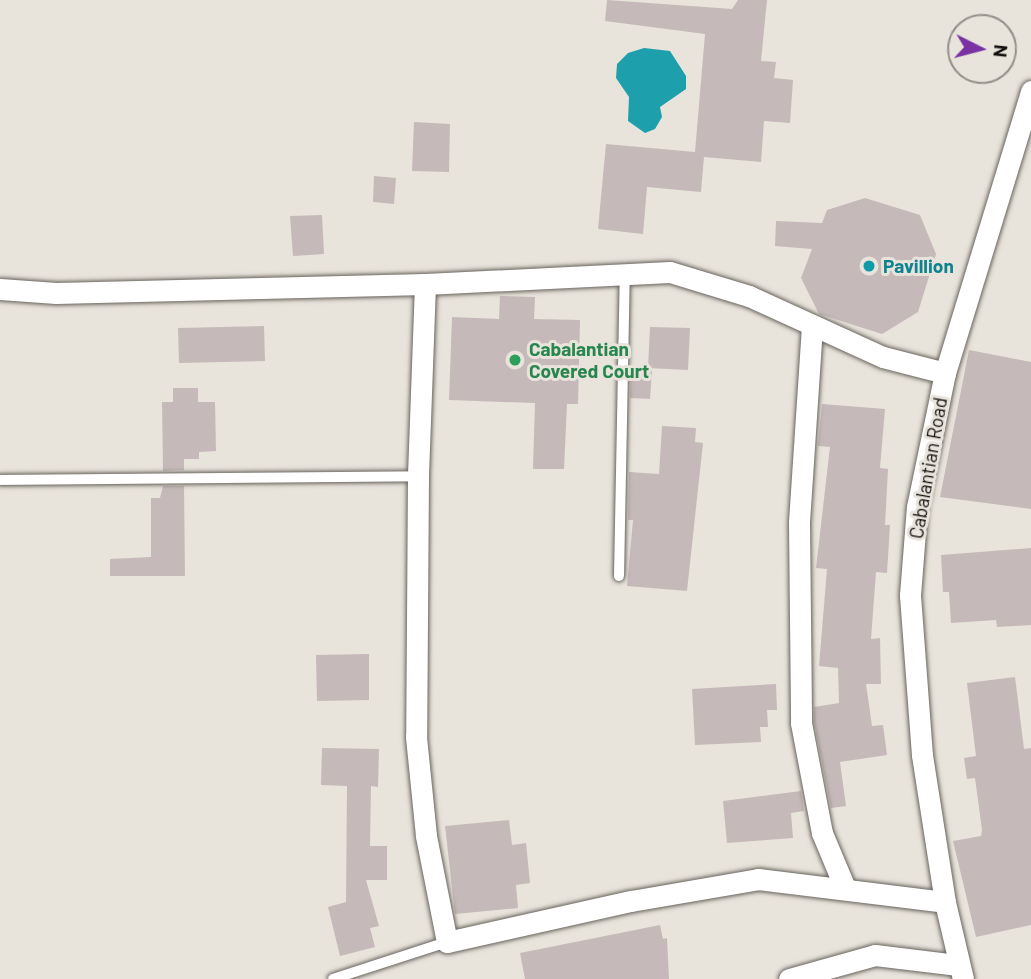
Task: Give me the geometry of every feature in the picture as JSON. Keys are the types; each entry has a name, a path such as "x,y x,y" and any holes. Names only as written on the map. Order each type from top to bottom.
{"street":[{"name":"Cabalantian Road","path":"961,972 945,902 914,682 910,594 917,506 945,373 1031,91"},
{"path":"0,289 56,293 425,284 625,272 670,272 710,281 883,357 945,373"},
{"path":"425,284 418,476 416,737 426,836 447,942 730,882 758,879 945,902"},
{"path":"812,326 799,523 801,723 822,833 845,888"},
{"path":"789,979 829,973 875,955 961,972"}],"lane":[{"path":"620,576 625,272"},
{"path":"0,481 418,476"},
{"path":"333,979 447,942"}],"water":[{"path":"644,48 670,51 686,76 686,89 660,107 662,117 655,129 645,133 628,121 629,97 616,78 617,64 628,53"}],"building":[{"path":"607,0 732,9 738,0 767,0 761,61 776,62 774,78 793,80 790,123 764,121 761,162 704,157 701,192 647,187 643,234 598,229 606,144 695,152 705,34 605,21"},
{"path":"414,122 450,124 449,172 412,171"},
{"path":"374,176 396,178 394,204 373,202"},
{"name":"Pavillion","path":"865,198 920,215 936,254 918,312 882,334 819,314 801,278 812,249 775,246 776,221 822,223 827,210"},
{"path":"322,215 324,254 293,256 290,216"},
{"name":"Cabalantian Covered Court","path":"500,296 535,297 534,319 580,320 578,404 567,404 564,469 533,469 535,403 449,400 452,317 499,319"},
{"path":"264,326 265,361 179,363 178,328"},
{"path":"650,327 690,328 688,370 648,368"},
{"path":"969,350 1031,362 1031,509 940,497"},
{"path":"631,369 652,370 650,399 630,398"},
{"path":"173,388 198,388 198,402 215,402 216,451 199,452 199,459 184,459 184,470 163,471 162,402 173,402"},
{"path":"822,404 885,409 880,468 888,469 885,525 890,525 887,573 876,572 871,639 880,638 881,684 866,684 872,726 883,725 887,755 840,762 846,806 831,808 814,722 814,707 839,703 838,668 819,666 827,569 816,568 830,447 818,446"},
{"path":"662,426 696,428 695,442 703,443 687,591 627,586 633,520 628,520 629,472 659,474"},
{"path":"163,486 184,486 185,576 110,576 110,559 151,557 151,498 160,498"},
{"path":"1031,548 1031,625 997,627 996,620 951,623 949,592 943,592 941,555"},
{"path":"369,654 369,700 317,701 316,655"},
{"path":"1015,677 1024,749 1031,748 1031,925 976,937 953,841 981,836 982,830 975,778 967,779 964,758 976,756 967,683"},
{"path":"776,684 777,710 767,710 768,727 760,727 761,742 695,745 692,689"},
{"path":"322,748 379,749 378,787 371,786 370,846 387,846 387,880 366,880 379,926 370,928 375,947 340,956 328,907 346,902 347,786 321,785"},
{"path":"801,791 804,811 791,813 793,838 727,843 723,801"},
{"path":"509,820 512,845 526,843 530,883 516,885 518,908 455,914 445,826"},
{"path":"660,925 663,939 667,938 669,979 525,979 520,953"}],"place":[{"name":"Pavillion","path":"869,266"},
{"name":"Cabalantian Covered Court","path":"515,360"}]}
